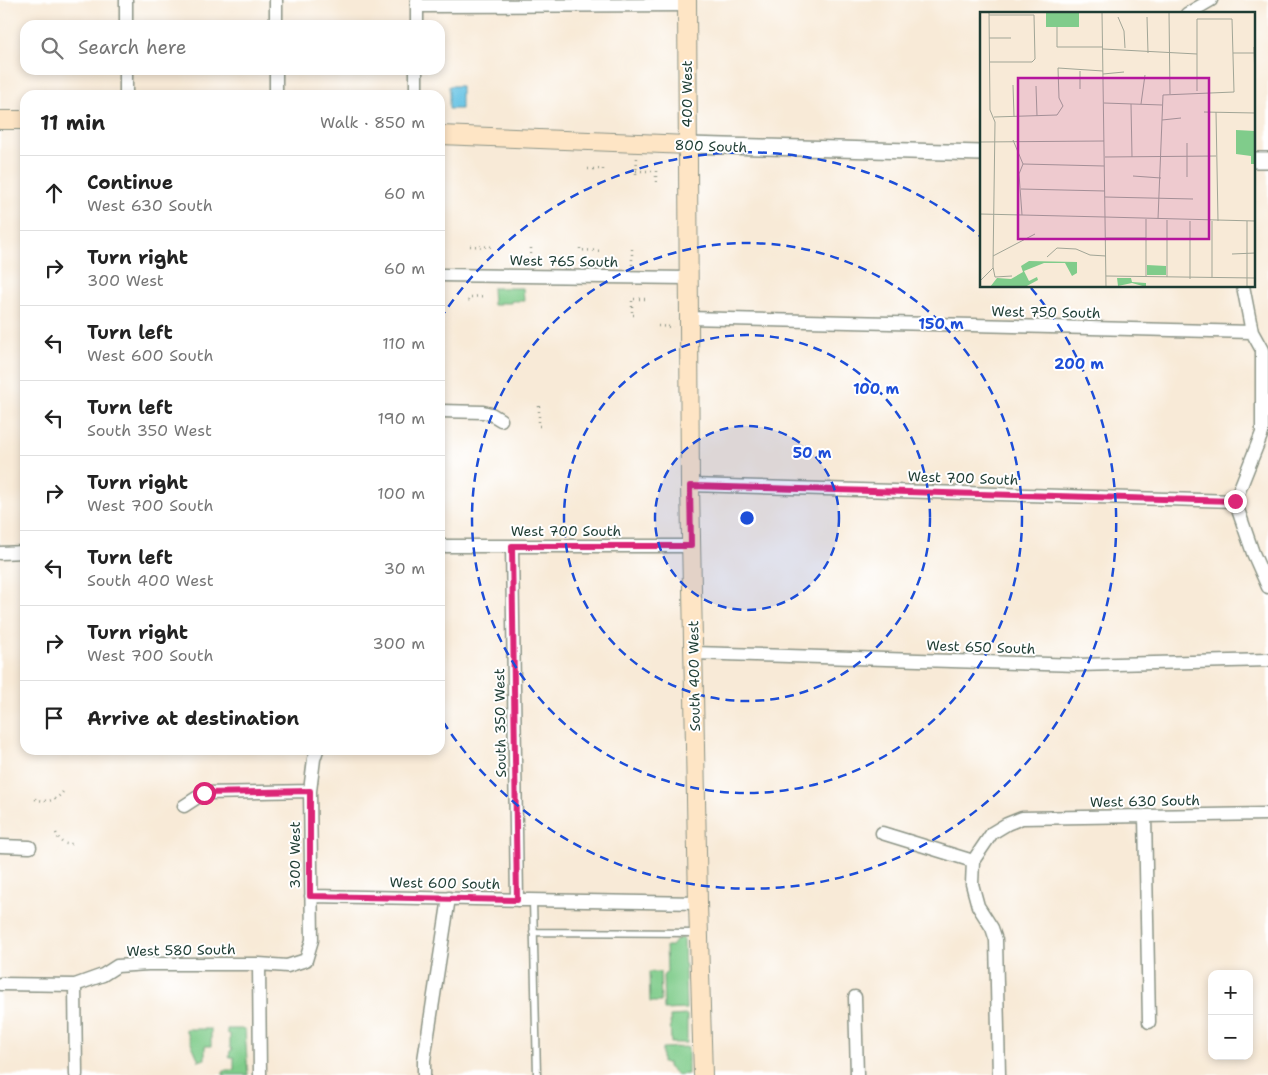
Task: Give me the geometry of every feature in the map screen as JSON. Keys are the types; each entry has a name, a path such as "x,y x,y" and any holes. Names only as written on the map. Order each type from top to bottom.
{"main road":[{"name":"400 West","path":"687,2 688,278"},
{"path":"0,120 20,120"},
{"name":"800 South","path":"445,136 688,145"},
{"name":"South 400 West","path":"688,278 691,546 703,1075"}],"street":[{"path":"126,0 126,20"},
{"path":"276,0 276,20"},
{"path":"1190,12 1211,0"},
{"path":"417,20 417,3 687,2"},
{"path":"126,75 126,90"},
{"path":"276,75 276,90"},
{"path":"416,75 416,90"},
{"name":"800 South","path":"688,145 980,153"},
{"name":"West 765 South","path":"445,275 688,278"},
{"path":"1243,288 1252,332 1262,350 1262,433 1235,501 1253,553 1268,587"},
{"name":"West 750 South","path":"688,318 1252,332"},
{"path":"445,411 483,412 501,420"},
{"name":"West 700 South","path":"690,486 1235,501"},
{"name":"West 700 South","path":"445,546 691,546"},
{"name":"South 350 West","path":"512,546 517,900"},
{"path":"0,553 20,552"},
{"name":"West 650 South","path":"694,653 1078,665 1268,660"},
{"name":"300 West","path":"306,960 312,940 310,791 315,755"},
{"path":"184,806 204,793 310,791"},
{"name":"West 630 South","path":"974,862 992,833 1022,818 1268,814"},
{"path":"1145,816 1149,1022"},
{"path":"882,833 974,862 972,884 978,906 992,928 996,940 999,1075"},
{"path":"0,846 30,847"},
{"name":"West 600 South","path":"310,896 698,903"},
{"path":"424,1075 424,1060 449,898"},
{"name":"West 580 South","path":"0,984 75,985 103,975 117,966 148,964 259,964 286,966 306,960"},
{"path":"259,964 260,1075"},
{"path":"75,985 76,1075"},
{"path":"854,998 857,1075"}],"lane":[{"path":"533,900 537,1075"},
{"path":"533,932 699,933"}],"path":[{"path":"637,156 636,173 656,172 656,184"},
{"path":"588,169 603,169 603,172"},
{"path":"470,246 495,247"},
{"path":"531,246 531,264"},
{"path":"580,248 580,250 602,250"},
{"path":"632,249 632,265"},
{"path":"468,301 471,297 484,296"},
{"path":"634,314 632,315 632,299 644,299"},
{"path":"658,326 673,327"},
{"path":"539,406 539,426 541,426"},
{"path":"35,800 48,802 62,793 65,788"},
{"path":"56,833 61,842 72,844"}],"green space":[{"path":"492,288 523,288 524,301 511,301 511,303 493,305"},
{"path":"680,938 684,939 686,1009 664,1010 663,976 667,971 666,946 671,946"},
{"path":"649,972 660,972 661,1002 650,1002"},
{"path":"687,1015 687,1043 671,1043 670,1016"},
{"path":"185,1029 211,1029 211,1046 205,1046 205,1059 199,1061"},
{"path":"227,1029 245,1029 248,1075 223,1075 223,1072 226,1070 234,1070 234,1057 229,1057 232,1049 230,1048 230,1034 227,1033"},
{"path":"688,1047 688,1074 677,1075 668,1067 668,1063 662,1063 662,1048"}],"water":[{"path":"449,86 461,86 461,109 449,109"}],"route":[{"path":"204,793 310,791 310,896 517,900 512,546 691,546 690,486 1235,501"}]}
